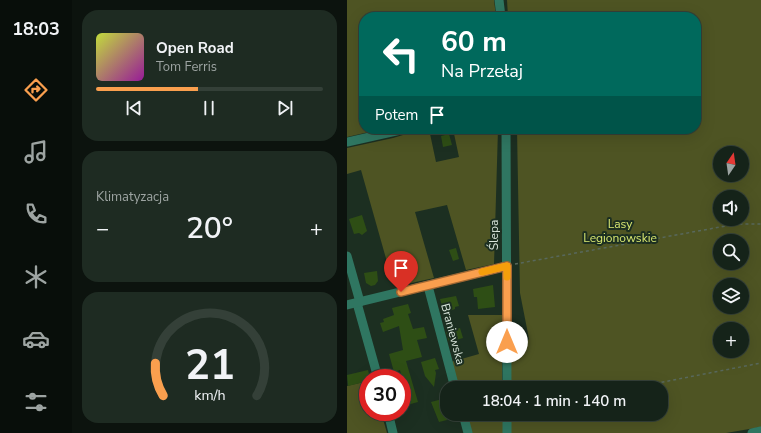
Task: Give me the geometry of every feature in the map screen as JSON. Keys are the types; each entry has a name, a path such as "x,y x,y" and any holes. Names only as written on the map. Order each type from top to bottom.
{"street":[{"path":"499,0 500,12"},
{"path":"347,142 383,134"},
{"name":"Ślepa","path":"506,134 507,381"},
{"path":"347,256 376,369"},
{"path":"347,305 507,266"},
{"name":"Braniewska","path":"428,286 453,381"},
{"path":"390,421 393,433"},
{"path":"465,421 468,433"},
{"path":"507,421 507,433"},
{"path":"752,433 761,431"}],"path":[{"path":"507,266 737,224 761,224"},
{"path":"668,381 761,363"}],"green space":[{"path":"347,0 494,0 495,12 359,12 360,134 347,137"},
{"name":"Lasy Legionowskie","path":"507,0 761,0 761,427 726,433 511,433 511,421 668,421 668,381 511,381 511,356 529,339 520,293 517,134 701,134 701,12 508,12"},
{"path":"406,134 430,134 436,162 459,157 454,134 498,134 494,264 466,270 447,205 415,212 434,278 402,285 395,261 387,262 361,170 347,174 347,148"},
{"path":"468,315 502,315 502,381 457,381 451,362 479,354"},
{"path":"359,383 359,421 384,421 387,433 347,433 347,386"},
{"path":"468,421 503,421 503,433 472,433"}],"building":[{"path":"449,134 452,145 443,147 441,136"},
{"path":"362,215 367,231 362,235 359,233 354,234 349,219"},
{"path":"456,248 459,259 453,261 449,250"},
{"path":"377,271 378,281 375,285 371,286 366,283 364,273"},
{"path":"493,285 495,307 478,309 477,297 474,297 473,289"},
{"path":"456,296 459,306 444,313 440,299"},
{"path":"408,304 411,313 408,314 413,329 424,327 427,338 417,340 422,357 406,361 408,369 393,369 389,354 403,350 399,326 383,332 380,323 384,322 383,319 394,315 392,308"},
{"path":"460,328 463,338 449,342 446,332"},
{"path":"435,358 439,369 435,370 434,387 425,376 421,362"},
{"path":"359,372 359,383 348,386 347,375"},
{"path":"411,378 418,402 411,404"},
{"path":"440,400 440,421 443,421 439,422 431,402"}],"slow traffic":[{"path":"482,272 507,266 507,277"}],"route":[{"path":"401,292 507,266 507,342"}]}
